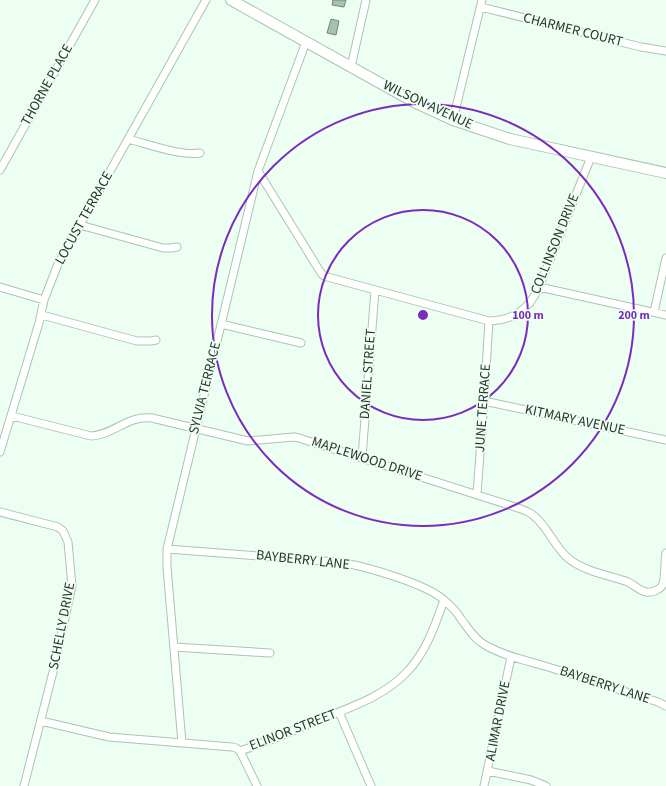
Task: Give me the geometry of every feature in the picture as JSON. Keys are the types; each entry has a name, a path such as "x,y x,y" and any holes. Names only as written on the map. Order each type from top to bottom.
{"street":[{"name":"THORNE PLACE","path":"0,170 95,0"},
{"name":"LOCUST TERRACE","path":"0,452 42,315 44,300 58,264 206,0"},
{"name":"WILSON AVENUE","path":"231,0 414,102 453,120 510,139 666,173"},
{"path":"351,67 366,0"},
{"path":"453,120 481,3"},
{"name":"CHARMER COURT","path":"481,3 641,47 666,51"},
{"name":"SYLVIA TERRACE","path":"182,743 167,567 167,549 258,171 306,42"},
{"path":"128,138 180,152 190,154 200,153"},
{"name":"COLLINSON DRIVE","path":"258,171 324,276 489,321 506,318 516,314 524,309 532,300 539,287 591,157"},
{"path":"80,225 163,248 177,246"},
{"path":"654,312 666,258"},
{"path":"0,287 44,300"},
{"path":"539,287 666,315"},
{"name":"DANIEL STREET","path":"362,458 375,290"},
{"path":"42,315 138,341 156,340"},
{"name":"JUNE TERRACE","path":"476,494 489,321"},
{"path":"221,324 301,343"},
{"name":"KITMARY AVENUE","path":"484,401 666,440"},
{"name":"MAPLEWOOD DRIVE","path":"12,416 91,436 101,435 131,420 143,417 248,441 294,437 518,508 534,516 562,552 578,565 629,582 644,592 654,592 659,589 664,582 666,578 664,563 666,553"},
{"name":"SCHELLY DRIVE","path":"0,512 58,528 63,531 68,542 72,586 41,721 24,786"},
{"name":"BAYBERRY LANE","path":"167,549 347,563 429,590 444,600 459,615 472,635 480,642 511,656 624,691 666,706"},
{"name":"ELINOR STREET","path":"41,721 109,737 232,747 240,751 339,712 383,692 407,672 417,660 429,639 444,600"},
{"path":"174,647 270,653"},
{"name":"ALIMAR DRIVE","path":"484,786 511,656"},
{"path":"339,712 371,786"},
{"path":"240,751 257,786"},
{"path":"488,771 531,780 546,786"}],"building":[{"path":"333,0 346,0 344,7 332,5"},
{"path":"331,19 339,21 336,35 327,33"}]}
